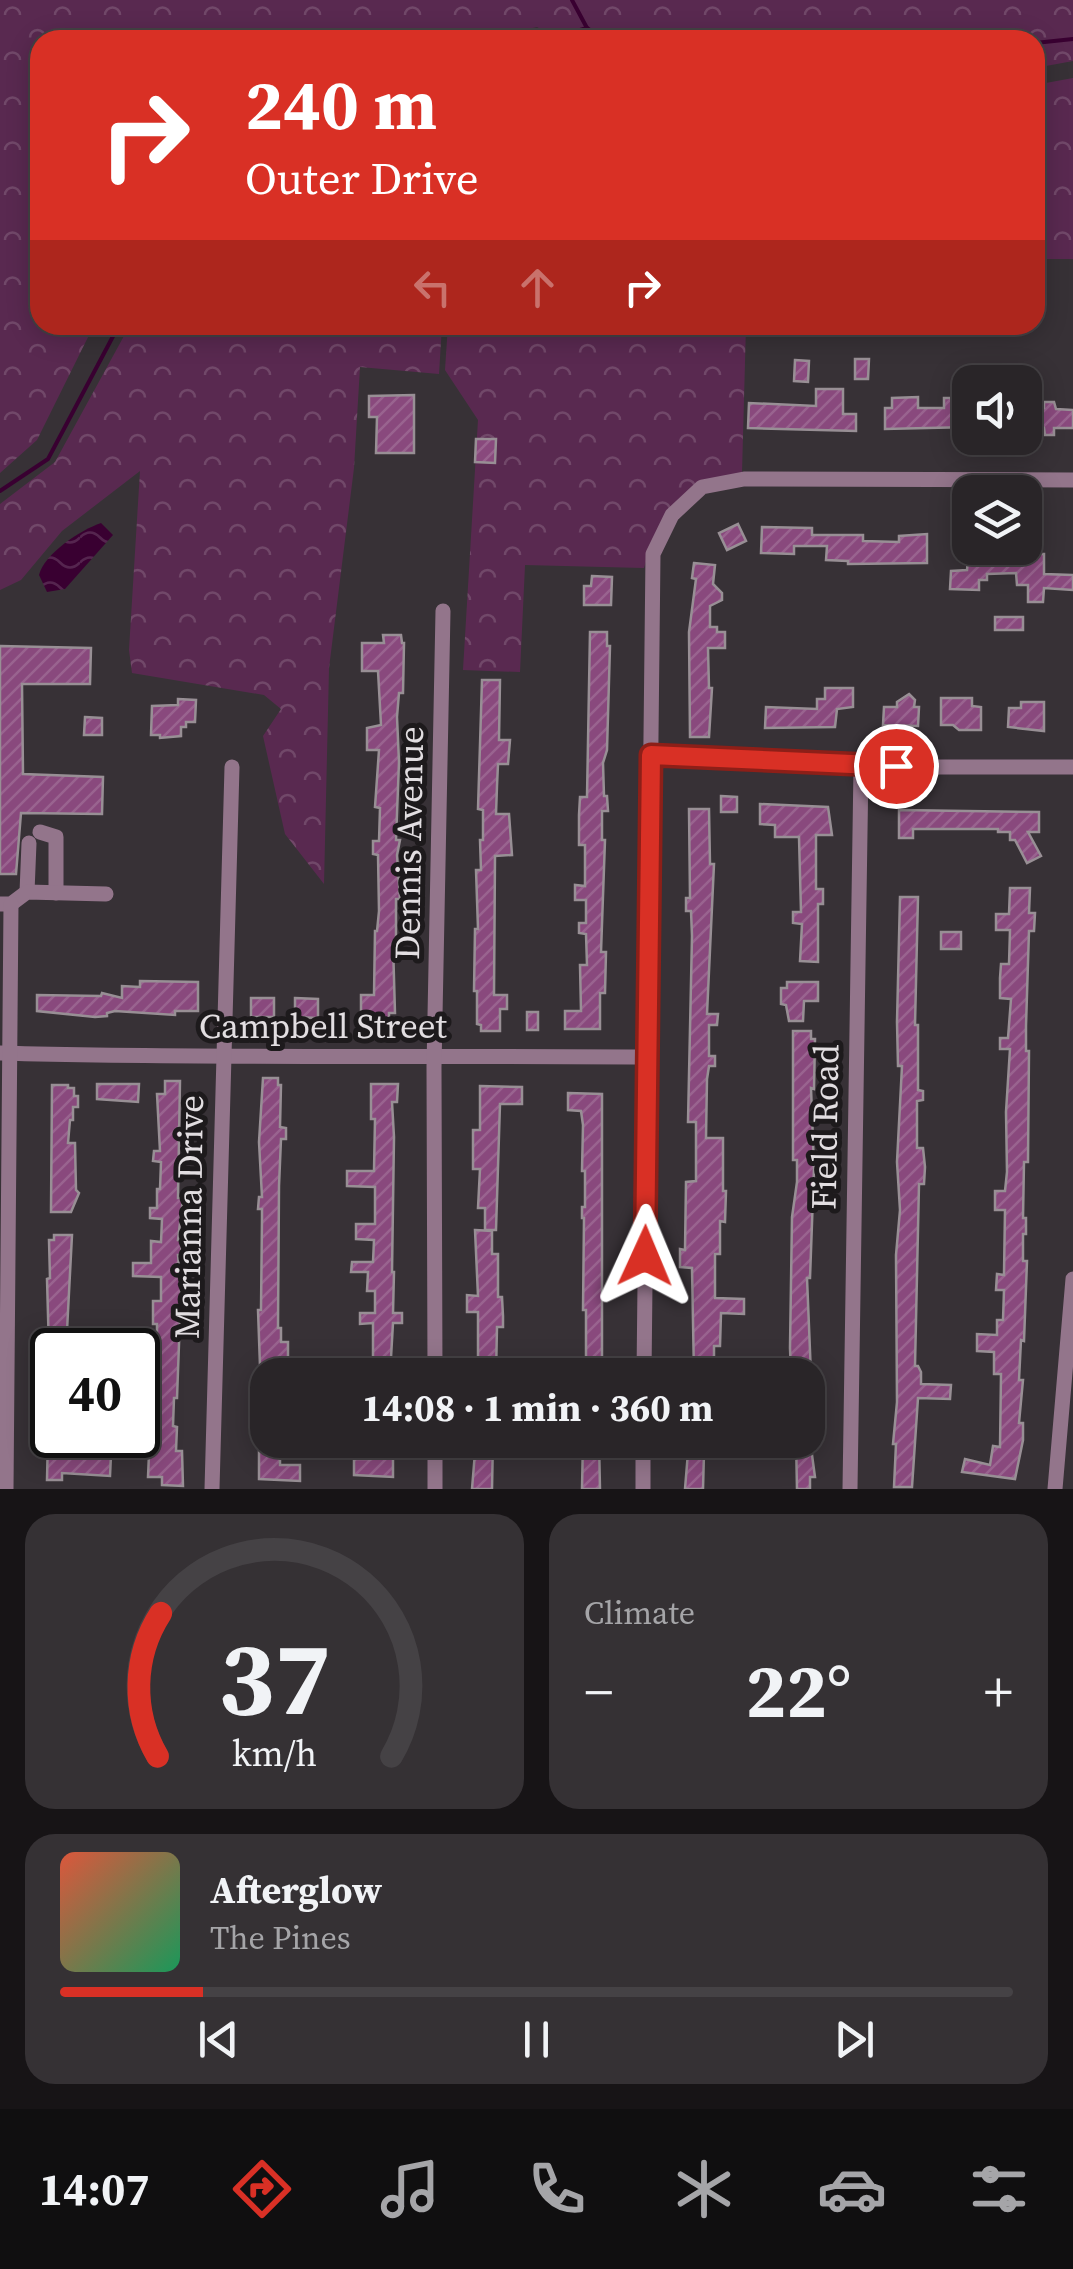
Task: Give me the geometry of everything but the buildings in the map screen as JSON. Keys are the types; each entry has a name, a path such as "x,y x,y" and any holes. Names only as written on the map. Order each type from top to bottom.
{"street":[{"path":"644,1358 653,554 672,515 702,488 744,480 1073,480"},
{"name":"Dennis Avenue","path":"434,1358 442,611"},
{"path":"651,755 861,766 1073,767"},
{"name":"Marianna Drive","path":"212,1489 232,766"},
{"name":"Field Road","path":"850,1489 861,766"},
{"path":"27,892 35,837 56,837 56,892"},
{"path":"6,1489 6,904 27,892 106,894"},
{"name":"Campbell Street","path":"6,1054 648,1057"},
{"path":"1055,1489 1073,1279"},
{"path":"435,1458 435,1489"},
{"path":"643,1489 644,1458"}],"green space":[{"path":"0,0 1073,0 1073,61 1045,66 1045,30 30,30 30,335 89,335 37,440 0,473"},
{"path":"1073,78 1073,259 1045,259 1045,83"},
{"path":"125,335 441,335 439,374 360,367 354,468 329,668 324,884 285,834 263,736 281,709 264,695 132,673 129,650 140,471 62,531 21,580 0,590 0,504 55,462"},
{"path":"447,335 746,335 742,472 696,490 654,537 644,568 525,565 520,672 463,670 478,420 445,370"}],"water":[{"path":"101,523 113,535 65,589 47,592 39,575 48,559 73,537"}],"waterway":[{"path":"572,0 587,28 580,30"},
{"path":"1045,42 1073,39"},
{"path":"0,491 48,459 114,335"}],"route":[{"path":"645,1256 651,755 896,766"}]}
